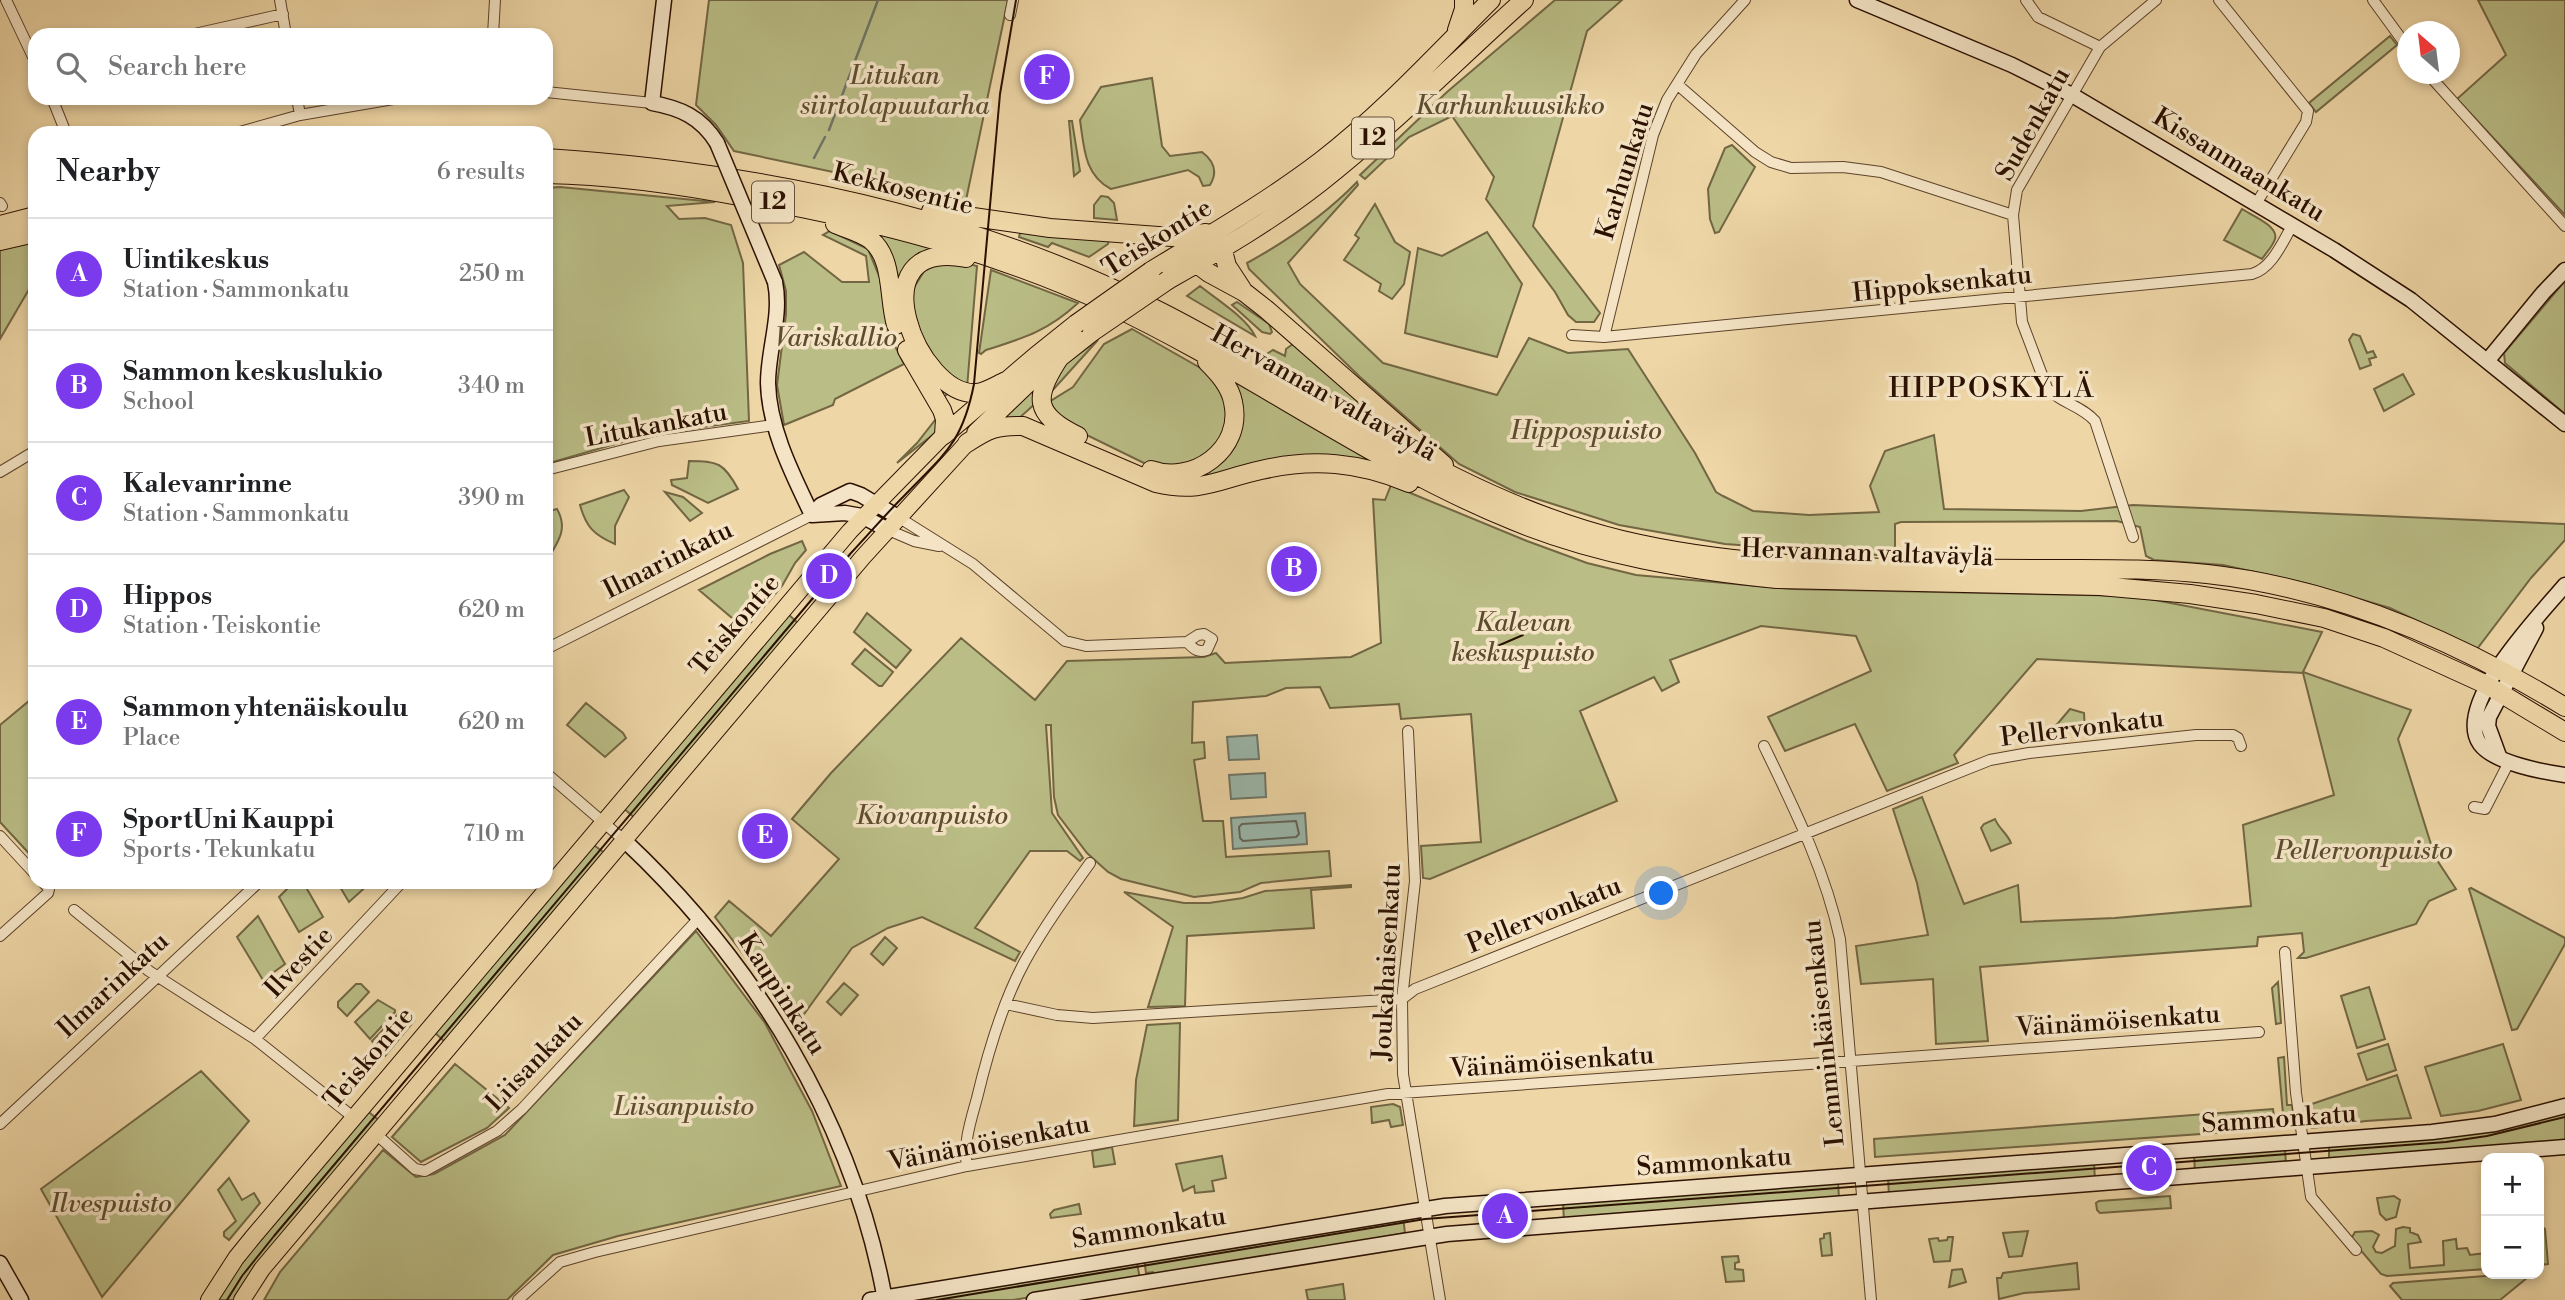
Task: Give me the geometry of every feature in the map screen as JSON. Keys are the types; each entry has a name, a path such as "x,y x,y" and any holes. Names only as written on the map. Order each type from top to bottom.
{"highway":[{"path":"1455,36 1464,9 1464,0"},
{"name":"Teiskontie","path":"944,435 1006,381 1084,328 1195,263 1247,213 1336,148 1385,105 1491,0"},
{"name":"Teiskontie","path":"1218,240 1285,208 1349,160 1513,4"},
{"name":"Kekkosentie","path":"553,159 677,170 834,198 940,223 1063,267 1159,311 1226,348"},
{"name":"Kekkosentie","path":"553,174 634,180 710,190 891,227 995,258 1108,304 1189,346"},
{"name":"12","path":"834,198 1176,244 1218,240"},
{"path":"814,211 863,235 878,248 886,268 899,334 942,410 945,419 944,435"},
{"path":"0,225 28,218"},
{"path":"0,241 28,235"},
{"path":"1218,240 1227,266 1244,292"},
{"path":"1176,244 1209,273 1244,292 1457,487"},
{"path":"1171,278 1181,264 1176,244"},
{"name":"Teiskontie","path":"967,443 1029,382 1060,357 1084,328 1150,271 1176,244"},
{"path":"995,258 975,259 946,254 923,261 908,280 904,307 914,340 933,368 947,382 978,393 1006,381"},
{"name":"12","path":"1060,357 1042,386 1043,407 1052,422 1144,467 1176,474 1196,470 1218,454 1231,431 1234,412 1231,394 1224,381 1189,346"},
{"name":"Hervannan valtaväylä","path":"1189,346 1371,452 1457,487 1589,531 1673,551 1726,559 1879,567 2143,569 2250,580 2297,590 2373,612 2504,673 2565,708"},
{"name":"Hervannan valtaväylä","path":"1226,348 1517,523 1584,545 1725,574 1790,579 2099,586 2190,594 2256,604 2324,618 2384,638 2494,689 2565,732"},
{"path":"967,443 989,429 1003,425 1023,426 1156,483 1169,486 1208,486 1286,465 1338,463 1388,474 1427,490 1457,487"}],"main road":[{"path":"664,0 652,103 684,111 704,125 717,142 775,282 778,311 770,354 768,386 774,425 812,515"},
{"path":"1491,0 1513,4"},
{"name":"Kissanmaankatu","path":"1857,0 2011,65 2072,95 2256,204 2403,294 2565,424"},
{"path":"2488,360 2565,270"},
{"name":"Teiskontie","path":"553,881 862,516 944,435"},
{"name":"Teiskontie","path":"242,1300 262,1269 886,529 967,443"},
{"name":"Ilmarinkatu","path":"812,515 821,505 850,491 876,502"},
{"path":"876,502 898,517"},
{"name":"Ilmarinkatu","path":"812,515 845,513 862,516"},
{"path":"862,516 886,529"},
{"path":"2565,585 2544,612 2494,689 2480,702 2475,729 2480,745 2504,759 2534,771 2565,775"},
{"name":"Kaupinkatu","path":"625,841 700,917 748,981 794,1052 827,1118 856,1192 870,1237 880,1299"},
{"name":"Teiskontie","path":"209,1300 239,1254 546,889"},
{"name":"Sammonkatu","path":"880,1299 1424,1209 2468,1129 2565,1106"},
{"name":"Sammonkatu","path":"1034,1300 1429,1236 1864,1202 2307,1163 2565,1147"},
{"path":"0,1264 21,1300"}],"street":[{"path":"6,0 28,46"},
{"path":"280,0 285,28"},
{"path":"493,28 495,0"},
{"path":"1010,15 1013,0"},
{"name":"Karhunkatu","path":"1604,337 1653,135 1667,100 1696,54 1745,0"},
{"path":"2026,0 2038,17 2100,47"},
{"name":"Sudenkatu","path":"2133,537 2095,421 2087,411 2053,395 2047,388 2024,330 2013,215 2018,190 2100,47 2156,0"},
{"path":"2219,0 2308,111 2306,122 2256,204"},
{"path":"2373,0 2397,34"},
{"path":"221,28 283,14"},
{"path":"2437,84 2565,226"},
{"path":"1678,85 1755,152 1772,162 1791,168 1843,167 1881,172 2013,215"},
{"path":"553,93 652,103"},
{"path":"55,105 63,126"},
{"path":"298,105 300,115"},
{"path":"261,126 300,115 358,105"},
{"name":"Hippoksenkatu","path":"1572,335 1604,337 2254,274 2270,261 2292,226"},
{"name":"Litukankatu","path":"553,468 659,441 774,425"},
{"path":"0,472 28,455"},
{"name":"Ilmarinkatu","path":"553,645 812,515"},
{"path":"898,517 974,564 1065,641 1086,646 1187,642"},
{"path":"886,529 914,541 943,547"},
{"name":"Joukahaisenkatu","path":"1408,731 1415,881 1402,999 1403,1074 1440,1300"},
{"name":"Pellervonkatu","path":"1006,1004 1057,1015 1093,1018 1151,1017 1402,999 1415,989 1972,767 2006,757 2196,735 2233,735 2238,738 2241,746"},
{"name":"Lemminkäisenkatu","path":"1764,746 1806,834 1828,891 1840,939 1871,1300"},
{"path":"2474,807 2485,809 2504,759"},
{"name":"Kaupinkatu","path":"553,779 625,841"},
{"path":"0,836 28,866"},
{"path":"967,1166 965,1154 970,1125 986,1060 1006,1004 1024,962 1054,913 1090,863"},
{"path":"0,936 46,895 46,889"},
{"name":"Ilmarinkatu","path":"0,1124 251,889"},
{"name":"Ilvestie","path":"255,1040 395,889"},
{"path":"74,910 158,976 255,1040 353,1117"},
{"name":"Liisankatu","path":"376,1134 415,1169 425,1171 497,1131 522,1109 700,917"},
{"path":"2285,952 2296,1093 2311,1197 2356,1250"},
{"name":"Väinämöisenkatu","path":"856,1192 967,1166 1388,1094 2259,1032"},
{"path":"518,1300 559,1262 856,1192"}],"green space":[{"name":"Litukan siirtolapuutarha","path":"709,0 1008,0 966,200 734,151 716,125 696,105"},
{"name":"Karhunkuusikko","path":"1555,0 1622,0 1587,31 1533,226 1600,313 1594,322 1576,322 1568,315 1555,292 1486,199 1494,177 1452,116 1409,137 1365,179 1360,175 1447,92"},
{"path":"2478,0 2565,0 2565,215 2457,99 2506,55"},
{"path":"2390,36 2397,45 2316,112 2309,103"},
{"path":"1152,78 1162,146 1170,156 1202,152 1214,167 1210,185 1203,186 1199,177 1188,170 1111,189 1095,176 1090,168 1084,150 1080,120 1101,87"},
{"path":"1069,121 1072,121 1080,171 1074,176"},
{"path":"1732,145 1755,167 1719,232 1715,233 1710,219 1708,189 1725,148"},
{"name":"Hippospuisto","path":"1357,182 1358,185 1288,263 1300,284 1383,363 1497,395 1529,338 1568,353 1628,349 1695,453 1716,492 1753,511 1809,515 1879,512 1870,486 1885,451 1934,435 1944,509 2081,511 2133,505 2565,524 2565,540 2531,578 2477,649 2390,608 2305,583 2223,565 2154,560 2146,556 2140,527 2117,521 1901,522 1895,524 1895,551 1891,556 1725,544 1619,525 1515,492 1459,464 1360,377 1249,269 1247,263 1305,227"},
{"path":"553,188 715,202 667,206 679,219 705,218 731,225 743,263 749,421 650,434 553,462"},
{"path":"1101,196 1108,197 1114,203 1117,220 1094,218 1094,205"},
{"path":"1375,204 1395,242 1410,252 1404,284 1392,299 1379,291 1381,284 1344,260 1359,238 1355,235"},
{"path":"2242,209 2269,225 2275,234 2273,244 2262,259 2224,240"},
{"name":"Variskallio","path":"830,231 868,249 880,278 888,332 904,364 835,399 833,405 784,425 777,385 786,314 786,291 779,265 804,252 842,282 869,282 866,256 823,235"},
{"path":"1032,231 1109,238 1108,244 1089,257 1052,243 1048,247 1019,237 1020,233"},
{"path":"1487,232 1522,284 1497,357 1405,333 1418,248 1442,256"},
{"path":"878,234 930,247 930,252 912,265 902,282 900,301 912,342 924,361 953,390 942,398 899,322 892,271"},
{"path":"28,243 28,291 0,339 0,250"},
{"path":"955,261 977,266 967,388 937,363 918,334 910,294 926,268"},
{"path":"991,270 1078,303 1046,327 981,354 979,353"},
{"path":"2565,281 2565,414 2505,363 2504,353"},
{"path":"1200,286 1238,316 1255,336 1187,296"},
{"path":"1237,302 1269,324 1272,332 1262,332 1232,305"},
{"path":"1132,329 1211,374 1221,387 1228,414 1220,446 1188,468 1148,465 1058,421 1049,402 1073,387 1104,344"},
{"path":"2353,334 2360,336 2367,353 2373,351 2376,357 2369,359 2371,365 2360,369 2349,340"},
{"path":"1098,340 1052,391 1047,394 1060,368"},
{"path":"1293,344 1404,439 1284,370 1265,355 1273,350 1285,356 1286,349"},
{"path":"2403,374 2414,394 2384,411 2374,389"},
{"path":"1225,375 1373,462 1372,464 1212,481 1174,480 1228,453"},
{"path":"1037,384 1037,402 1017,420 999,418"},
{"path":"939,415 941,421 935,433 897,463 917,443"},
{"path":"689,461 719,465 729,474 738,489 708,503 672,485 671,480 687,478"},
{"path":"1391,485 1527,541 1587,563 1636,575 1792,589 2134,596 2322,632 2303,672 2411,710 2398,739 2435,857 2456,889 2429,901 2416,924 2306,958 2298,958 2304,952 2302,933 2258,937 2257,946 1980,967 1988,1041 1936,1044 1933,979 1861,984 1856,946 1928,935 1917,883 1893,809 1922,797 1964,904 2018,885 2021,922 2115,918 2251,906 2243,825 2334,795 2303,673 2037,659 1954,755 1958,763 1887,791 1855,724 1785,751 1768,717 1871,671 1856,636 1761,626 1670,660 1679,682 1662,691 1654,677 1580,711 1617,801 1430,879 1423,878 1421,846 1481,842 1471,714 1401,719 1399,704 1330,708 1320,687 1286,688 1266,696 1193,702 1192,743 1204,742 1205,758 1194,760 1203,821 1223,821 1226,857 1329,851 1331,876 1261,883 1240,892 1194,897 1121,879 1108,872 1087,853 1058,815 1054,797 1051,725 1046,725 1052,813 1083,858 1080,861 1067,851 1030,851 975,928 1020,952 1015,961 922,917 888,928 852,948 794,1028 776,997 715,917 729,901 771,936 839,859 792,819 831,773 961,638 1035,700 1067,661 1204,657 1216,653 1225,663 1351,657 1381,643 1373,499 1385,500"},
{"path":"624,490 629,497 615,526 615,544 592,529 580,505"},
{"path":"665,492 683,497 702,513 690,521"},
{"path":"557,509 562,530 553,549 553,510"},
{"path":"802,541 806,550 782,586 745,629 699,590 770,554"},
{"path":"787,613 800,625 636,819 622,807"},
{"path":"867,613 911,650 896,668 854,632"},
{"path":"865,649 893,672 882,686 852,664"},
{"path":"28,702 28,852 0,822 0,725"},
{"path":"586,703 626,738 605,757 567,725"},
{"path":"2070,709 2084,713 2085,731 2075,733 2074,729 2060,732 2054,728"},
{"path":"1995,819 2011,843 1991,851 1981,828"},
{"path":"591,843 606,854 446,1043 433,1031"},
{"path":"1351,885 1311,890 1314,928 1187,936 1185,1006 1148,1007 1173,927 1124,892 1184,903 1209,903 1243,898 1265,891"},
{"path":"287,889 307,889 323,917 299,932 279,897"},
{"path":"341,889 363,889 349,902"},
{"path":"2469,889 2565,938 2565,944 2517,1029 2512,1030"},
{"path":"258,916 285,964 263,980 237,937"},
{"name":"Liisanpuisto","path":"696,931 765,1023 812,1111 841,1186 618,1236 553,1255 507,1300 264,1300 280,1272 383,1150 416,1177 434,1174 505,1135"},
{"path":"885,937 897,948 883,965 871,954"},
{"path":"2278,982 2281,1023 2276,1024 2272,988"},
{"path":"844,983 858,995 841,1015 827,1002"},
{"path":"356,984 361,984 369,992 347,1016 338,1007 338,1002"},
{"path":"2369,987 2385,1039 2357,1048 2341,996"},
{"path":"378,1000 395,1012 370,1039 355,1022"},
{"path":"399,1013 414,1021 385,1056 372,1041"},
{"path":"1180,1023 1178,1120 1134,1126 1136,1080 1147,1025"},
{"path":"2388,1044 2396,1070 2367,1080 2358,1054"},
{"path":"2503,1044 2521,1100 2478,1111 2441,1116 2425,1067"},
{"path":"2284,1057 2287,1105 2292,1105 2295,1126 2289,1126 2283,1114 2278,1058"},
{"path":"455,1064 509,1108 487,1128 421,1162 392,1137"},
{"name":"Ilvespuisto","path":"201,1071 249,1121 102,1297 41,1189"},
{"path":"2397,1075 2411,1118 2310,1127 2306,1106"},
{"path":"1393,1104 1400,1107 1403,1125 1391,1127 1389,1120 1372,1123 1371,1107"},
{"path":"2273,1109 2271,1129 1875,1157 1874,1139"},
{"path":"2565,1109 2565,1142 2329,1163 2329,1143"},
{"path":"366,1110 380,1121 235,1300 214,1300 225,1282"},
{"path":"1112,1147 1115,1164 1094,1167 1092,1151"},
{"path":"2285,1148 2286,1165 2195,1174 2194,1154"},
{"path":"1222,1156 1226,1178 1212,1181 1214,1191 1195,1193 1194,1186 1183,1191 1176,1164"},
{"path":"2094,1161 2095,1182 1889,1196 1888,1178"},
{"path":"229,1178 242,1200 254,1193 260,1203 229,1240 224,1236 224,1232 236,1221 218,1190"},
{"path":"1838,1181 1839,1199 1564,1222 1563,1202"},
{"path":"2170,1196 2171,1208 2100,1213 2096,1203 2099,1201"},
{"path":"2394,1196 2400,1200 2396,1217 2386,1220 2380,1214 2377,1198"},
{"path":"1079,1204 1081,1214 1051,1218 1050,1214 1054,1210"},
{"path":"1403,1217 1405,1233 1154,1277 1153,1272 1146,1273 1144,1258"},
{"path":"2410,1228 2410,1232 2418,1235 2421,1242 2408,1244 2410,1268 2444,1265 2443,1241 2456,1239 2457,1249 2467,1248 2470,1255 2481,1254 2481,1269 2387,1276 2381,1274 2351,1239 2355,1232 2372,1231 2379,1235 2373,1247 2376,1252 2382,1253 2395,1246 2396,1229"},
{"path":"2544,1228 2545,1229 2548,1264 2544,1264"},
{"path":"2028,1231 2022,1256 2009,1257 2003,1233"},
{"path":"1830,1233 1832,1255 1822,1256 1820,1239 1824,1238 1824,1234"},
{"path":"1948,1237 1953,1237 1950,1261 1934,1262 1929,1239 1938,1238 1939,1241 1947,1240"},
{"path":"1738,1256 1739,1262 1735,1263 1735,1269 1743,1270 1744,1281 1726,1282 1722,1257"},
{"path":"1137,1263 1140,1279 1013,1300 907,1300"},
{"path":"2077,1263 2079,1289 2024,1293 1999,1299 1997,1278 2001,1278 2003,1273"},
{"path":"1962,1269 1966,1282 1949,1287 1952,1270"},
{"path":"2481,1276 2481,1279 2526,1279 2500,1300 2402,1300 2390,1286 2393,1283"},
{"path":"1343,1284 1345,1300 1308,1300 1306,1290"}],"water":[{"path":"1257,735 1259,759 1229,760 1227,737"},
{"path":"1265,773 1266,797 1231,799 1229,775"},
{"path":"1305,813 1307,844 1233,849 1231,818"}],"waterway":[{"path":"829,130 878,0"},
{"path":"814,158 825,137"}],"tram line":[{"path":"227,1300 242,1276 274,1236 851,553 940,459 957,435 974,384 1000,94 1016,0"},
{"path":"1479,654 1523,635"},
{"path":"937,1300 1425,1219 2446,1142 2487,1136 2565,1117"}],"place":[{"name":"SportUni Kauppi","path":"1047,77"},
{"name":"Sammon keskuslukio","path":"1294,569"},
{"name":"Hippos","path":"829,576"},
{"name":"Sammon yhtenäiskoulu","path":"765,836"},
{"name":"Kalevanrinne","path":"2149,1168"},
{"name":"Uintikeskus","path":"1505,1216"}],"district":[{"name":"HIPPOSKYLÄ","path":"1992,388"}],"park label":[{"name":"Kalevan keskuspuisto","path":"1523,638"},
{"name":"Kiovanpuisto","path":"932,816"},
{"name":"Pellervonpuisto","path":"2364,851"}]}
